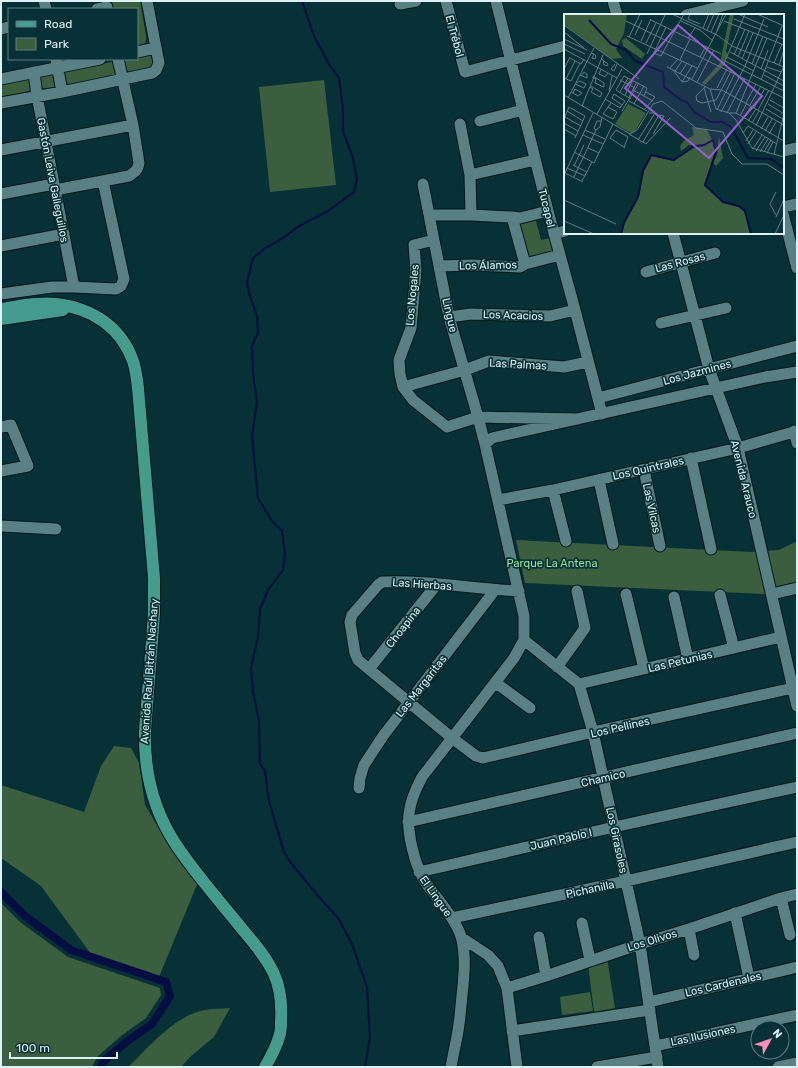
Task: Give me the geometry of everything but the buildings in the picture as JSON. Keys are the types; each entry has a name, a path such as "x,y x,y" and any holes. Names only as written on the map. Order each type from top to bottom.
{"main road":[{"name":"Avenida Raúl Bitrán Nachary","path":"1,309 42,304 56,304 88,312 99,318 118,334 124,341 134,362 137,381 154,578 154,614 144,737 144,749 149,784 166,827 175,843 193,868 265,958 274,974 280,992 282,1009 280,1033 265,1067"},
{"path":"1,319 76,308"}],"street":[{"path":"1,103 152,73 156,70 159,63 147,1"},
{"path":"400,4 416,1"},
{"name":"El Trébol","path":"446,1 464,72 511,59"},
{"name":"Tucapel","path":"496,1 548,211 560,233 560,255 602,414"},
{"path":"613,1 617,14"},
{"path":"692,14 730,7 743,1"},
{"path":"511,59 564,46"},
{"path":"138,52 156,48"},
{"path":"1,79 34,72 57,63 89,60"},
{"path":"1,194 129,176 138,169 139,163 133,125 118,60"},
{"path":"57,63 62,92"},
{"name":"Gastón Leiva Galleguillos","path":"34,72 37,96 74,287"},
{"path":"480,121 523,110"},
{"path":"460,124 470,175 471,215"},
{"path":"1,150 133,125"},
{"path":"784,152 797,148"},
{"path":"470,175 535,160"},
{"path":"1,294 52,287 116,290 121,286 124,278 103,180"},
{"name":"Lingue","path":"423,184 449,317 478,417 487,442 498,500 524,616 524,640"},
{"path":"784,207 797,204"},
{"path":"429,215 512,216 520,218 548,211"},
{"path":"512,216 525,264"},
{"path":"784,218 796,262"},
{"path":"1,246 64,234"},
{"name":"Avenida Arauco","path":"673,234 709,369 738,448 797,706"},
{"name":"Los Nogales","path":"403,387 399,360 410,328 416,270 414,245 434,240"},
{"name":"Las Rosas","path":"646,272 715,253"},
{"name":"Los Álamos","path":"440,266 520,266 560,255"},
{"path":"661,323 726,308"},
{"name":"Los Acacios","path":"449,317 471,314 550,316 575,310"},
{"name":"Los Jazmines","path":"598,398 797,346"},
{"name":"Las Palmas","path":"403,387 464,370 489,361 564,367 588,362"},
{"path":"487,442 492,438 765,377 797,372"},
{"path":"403,387 414,400 447,427 478,417 578,419"},
{"path":"1,471 28,466 6,426"},
{"path":"796,431 797,443"},
{"name":"Los Quintrales","path":"498,500 553,490 644,470 738,448 796,431"},
{"path":"691,458 711,549"},
{"name":"Las Vilcas","path":"644,470 660,546"},
{"path":"599,480 613,544"},
{"path":"553,490 566,541"},
{"path":"1,526 56,529"},
{"name":"Las Hierbas","path":"409,702 369,670 358,660 355,654 350,622 352,615 378,585 382,582 437,584 519,591"},
{"name":"Choapina","path":"369,670 437,584"},
{"path":"772,594 797,588"},
{"name":"Las Margaritas","path":"359,788 364,765 383,736 495,590"},
{"path":"557,667 585,628 577,591"},
{"path":"626,594 644,669"},
{"path":"720,596 734,648"},
{"path":"674,597 688,659"},
{"name":"Las Petunias","path":"579,684 781,637"},
{"path":"524,640 579,684"},
{"name":"El Lingue","path":"451,1067 458,1031 464,977 462,938 452,918 426,884 419,872 408,822 410,808 413,795 422,777 496,683 514,658 524,640"},
{"path":"496,683 530,708"},
{"name":"Los Girasoles","path":"579,684 593,732 640,944 657,1062"},
{"name":"Los Pellines","path":"409,702 452,738 476,756 483,758 793,688"},
{"name":"Chamico","path":"408,822 797,733"},
{"name":"Juan Pablo I","path":"419,872 797,787"},
{"name":"Pichanilla","path":"452,918 626,881 797,842"},
{"name":"Los Olivos","path":"507,988 797,894"},
{"path":"781,898 790,935"},
{"path":"735,913 749,978"},
{"path":"582,923 590,960"},
{"path":"689,929 694,955"},
{"path":"539,937 546,976"},
{"path":"462,938 488,955 498,966 507,988 517,1067"},
{"name":"Los Cardenales","path":"512,1031 649,1006 749,978 797,967"},
{"name":"Las Ilusiones","path":"655,1046 797,1015"},
{"path":"596,1067 657,1062"},
{"path":"778,1067 797,1063"}],"green space":[{"path":"111,1 140,1 146,36 145,43 138,46 138,8 113,8"},
{"path":"153,54 153,68 130,73 128,72 124,62 125,60 138,60 138,56"},
{"path":"115,62 116,75 70,85 65,80 65,73 69,70"},
{"path":"47,74 54,74 56,87 49,89 42,88 41,77"},
{"path":"27,78 30,79 32,90 1,97 1,83"},
{"path":"324,80 336,185 270,192 259,87"},
{"path":"535,217 541,240 550,238 554,251 528,258 517,222"},
{"name":"Parque La Antena","path":"516,540 751,552 779,550 797,541 797,584 765,594 525,583"},
{"path":"114,746 131,748 139,763 145,805 172,850 198,882 159,977 91,954 41,886 1,858 1,785 84,812 101,766"},
{"path":"1,903 20,922 68,957 160,988 161,995 146,1018 121,1036 97,1057 92,1067 1,1067"},
{"path":"607,958 615,1008 594,1012 588,964"},
{"path":"590,992 593,1011 562,1015 560,997"},
{"path":"230,1008 214,1037 191,1056 181,1067 128,1067 154,1041 183,1018 205,1010"}],"waterway":[{"path":"302,1 314,36 329,64 339,78 343,109 343,131 353,158 357,179 354,192 328,211 299,226 253,258 247,282 257,316 258,333 252,346 253,374 257,402 252,436 258,498 272,521 282,531 285,554 283,570 268,590 260,609 258,637 251,668 253,692 259,721 260,764 265,771 269,801 284,852 291,863 338,918 352,944 367,987 370,1038 365,1067"},
{"path":"1,892 25,916 71,950 166,982 170,996 152,1024 126,1042 103,1062 101,1067"}]}
